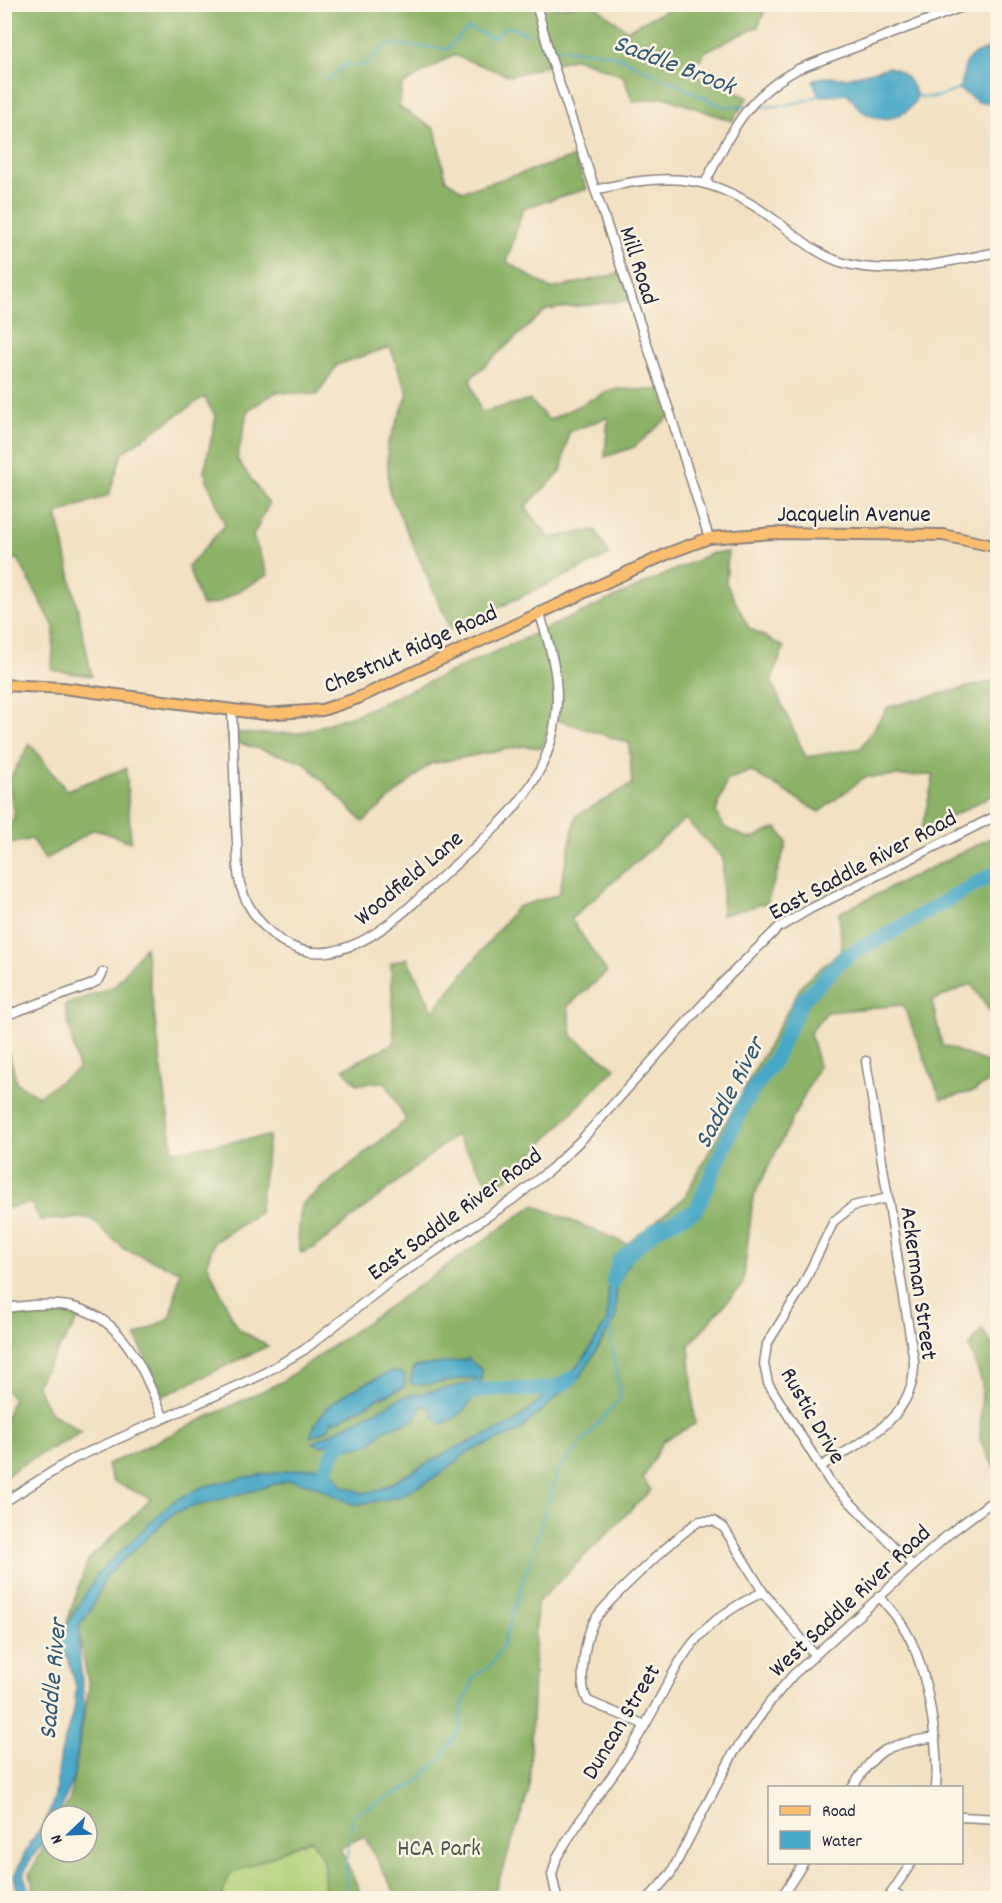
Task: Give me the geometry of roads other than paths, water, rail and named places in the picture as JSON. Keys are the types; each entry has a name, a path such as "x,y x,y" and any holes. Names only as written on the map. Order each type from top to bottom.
{"main road":[{"name":"Jacquelin Avenue","path":"709,538 773,533 906,533 960,537 998,547"},
{"name":"Chestnut Ridge Road","path":"4,685 52,686 284,715 340,705 669,553 709,538"}],"street":[{"name":"Mill Road","path":"536,4 550,55 672,419 709,538"},
{"path":"705,183 743,113 759,95 780,78 798,69 970,4"},
{"path":"595,190 653,178 705,183 736,193 819,252 844,263 891,268 998,252"},
{"name":"Woodfield Lane","path":"232,710 239,877 248,904 266,929 286,944 310,951 325,952 350,946 403,912 508,816 533,784 550,746 558,703 555,657 539,612"},
{"name":"East Saddle River Road","path":"4,1503 73,1459 261,1375 304,1350 391,1281 532,1185 583,1138 721,984 778,928 810,909 998,815"},
{"path":"4,1016 90,985 99,980 103,972"},
{"name":"Ackerman Street","path":"819,1467 883,1428 900,1411 910,1390 914,1361 866,1061"},
{"name":"Rustic Drive","path":"888,1198 853,1206 834,1221 801,1289 767,1344 764,1354 765,1374 768,1383 819,1467 843,1497 913,1566"},
{"path":"4,1308 62,1305 88,1311 103,1319 116,1329 134,1353 164,1418"},
{"name":"West Saddle River Road","path":"649,1899 671,1873 715,1785 770,1702 814,1654 913,1566 998,1497"},
{"path":"645,1725 594,1706 585,1695 588,1637 603,1609 694,1524 707,1520 724,1528 763,1592 814,1654"},
{"name":"Duncan Street","path":"557,1899 552,1875 557,1857 645,1725 679,1660 691,1644 716,1619 763,1592"},
{"path":"879,1596 897,1617 914,1648 935,1737 936,1786"},
{"path":"853,1786 868,1761 885,1748 935,1737"},
{"path":"963,1817 998,1819"},
{"path":"781,1899 803,1864"},
{"path":"902,1899 890,1896 911,1864"}],"water":[{"path":"997,38 997,103 978,102 959,89 965,66 970,57 994,47"},
{"path":"889,67 899,71 907,78 917,96 907,110 893,118 868,114 860,109 848,94 819,96 813,81 823,77 846,78"},
{"path":"616,1261 629,1263 616,1288 616,1318 582,1374 518,1432 470,1451 439,1475 399,1497 354,1505 315,1486 290,1480 175,1512 107,1575 89,1613 80,1624 79,1651 84,1705 74,1775 63,1804 52,1804 61,1753 75,1705 76,1686 68,1658 62,1649 62,1633 98,1573 172,1502 202,1487 246,1477 316,1467 333,1471 343,1486 364,1493 379,1490 453,1449 512,1424 575,1369 586,1355 607,1321 609,1272"},
{"path":"468,1358 482,1371 479,1388 464,1410 450,1421 442,1424 433,1417 432,1409 422,1405 414,1420 385,1430 365,1446 344,1448 329,1443 323,1446 312,1443 403,1397 471,1383 477,1378 422,1385 410,1383 414,1367"},
{"path":"393,1371 403,1373 406,1381 403,1388 379,1398 336,1422 332,1420 328,1430 310,1437 323,1412 343,1395"},
{"path":"39,1831 39,1848 25,1871 25,1881 31,1898 19,1898 14,1876 30,1843"}],"waterway":[{"name":"Saddle Brook","path":"326,80 346,64 356,66 368,63 389,44 447,49 469,28 493,38 507,26 528,34"},
{"name":"Saddle Brook","path":"552,47 614,55 722,106 746,107"},
{"name":"Saddle Brook","path":"917,96 939,96 959,89"},
{"name":"Saddle Brook","path":"755,106 787,105 819,96"},
{"name":"Saddle River","path":"613,1281 619,1261 657,1229 696,1210 743,1105 774,1060 802,1001 840,962 860,948 998,871"},
{"path":"349,1898 345,1870 353,1815 413,1785 440,1760 459,1731 463,1704 475,1676 490,1666 502,1647 558,1471 620,1398 610,1328"},
{"name":"Saddle River","path":"457,1395 496,1389 546,1389 571,1378"},
{"name":"Saddle River","path":"311,1476 322,1476 336,1448 351,1434"}],"park label":[{"name":"HCA Park","path":"439,1847"}]}
